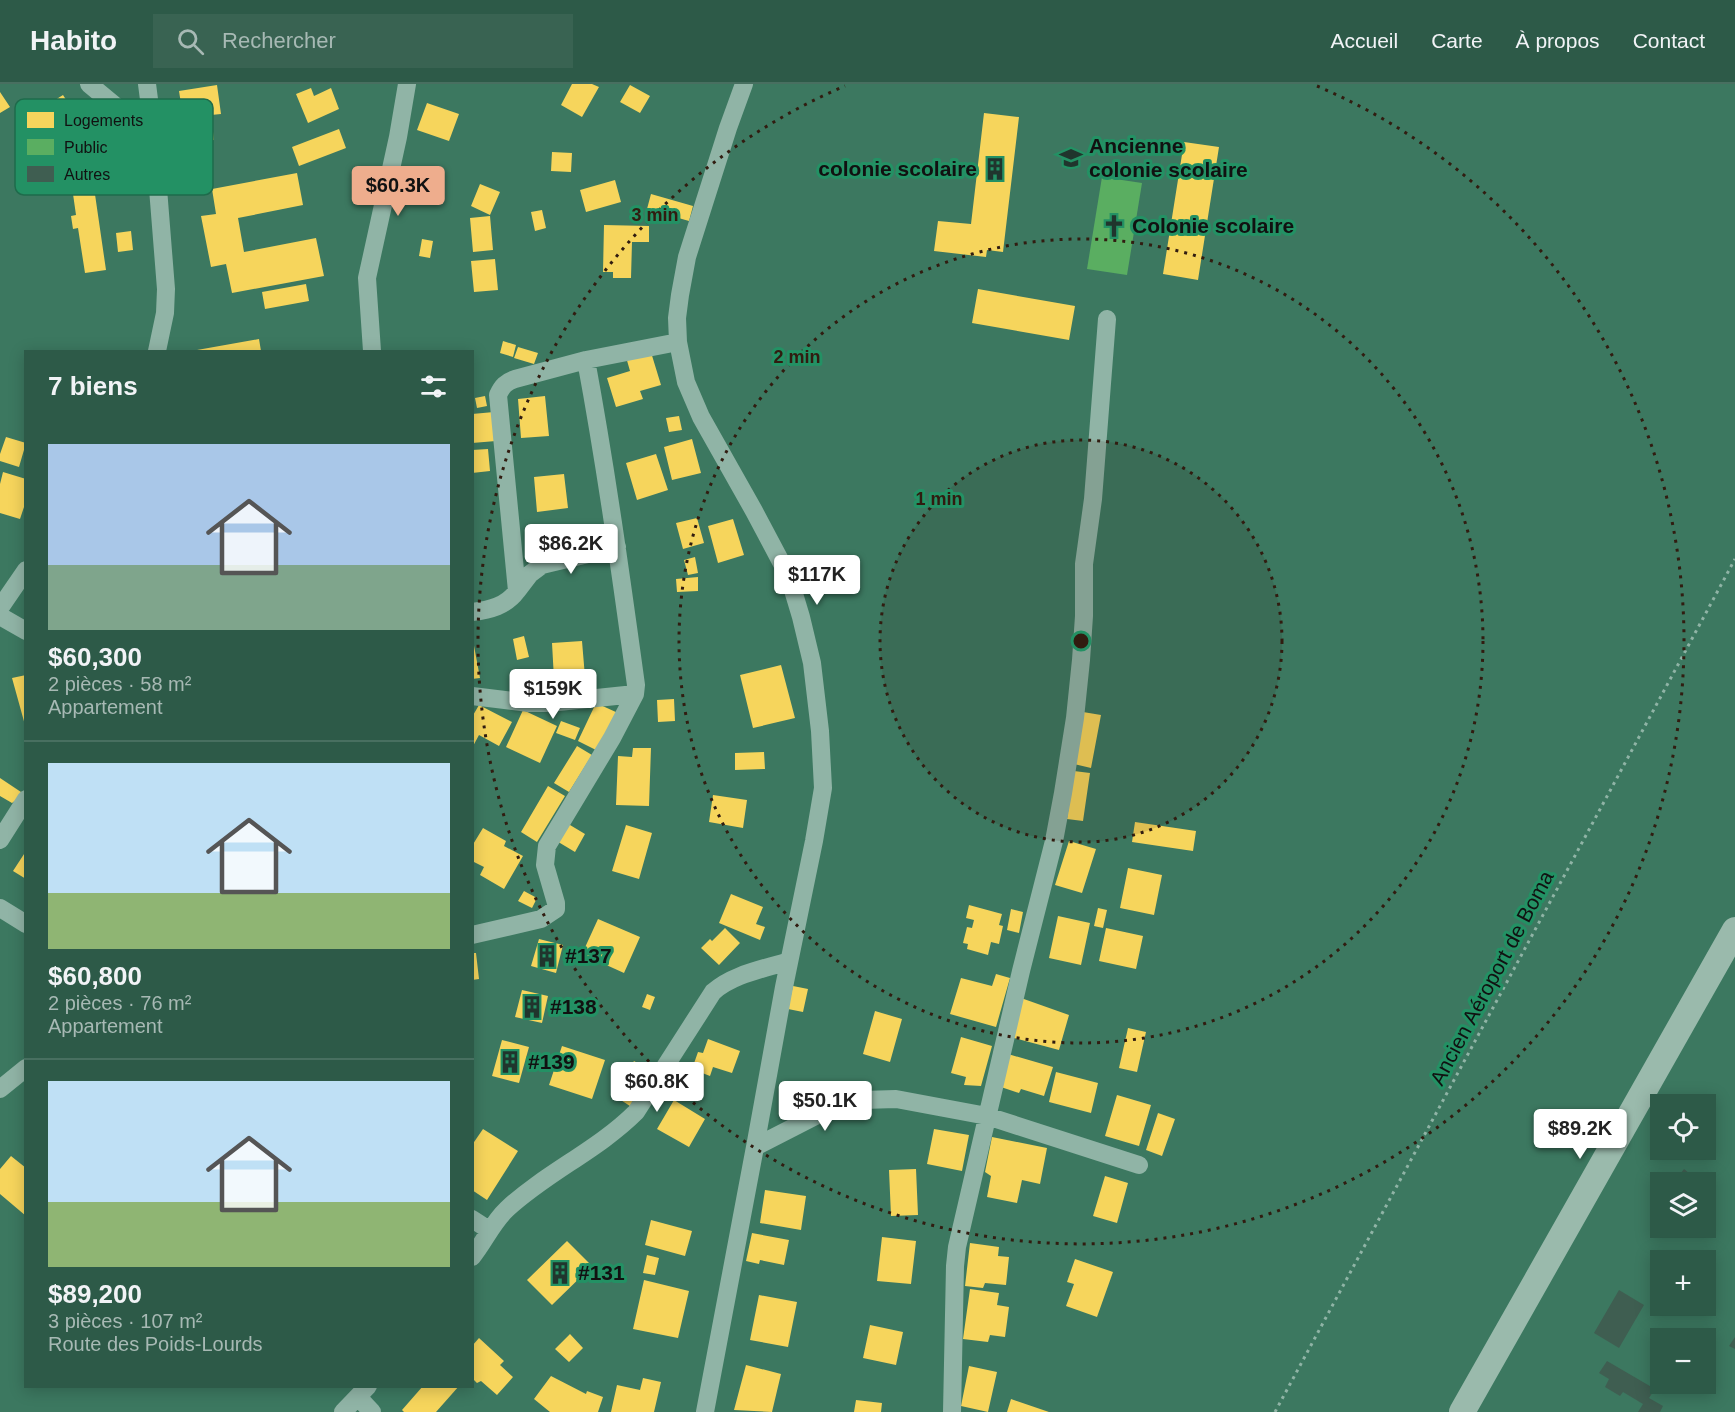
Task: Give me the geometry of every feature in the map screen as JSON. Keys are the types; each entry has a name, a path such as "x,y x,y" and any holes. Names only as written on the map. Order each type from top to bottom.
{"street":[{"path":"89,84 107,99"},
{"path":"147,84 149,99"},
{"path":"372,350 367,278 398,137 407,84"},
{"path":"705,1412 823,788 820,731 812,663 789,577 701,417 686,382 678,342 678,306 687,257 744,84"},
{"path":"157,350 165,313 166,289 159,195"},
{"path":"952,1412 954,1266 957,1247 1054,841 1075,718 1084,616 1084,564 1093,499 1107,320"},
{"path":"517,591 498,395 501,388 507,382 586,360 678,342"},
{"path":"474,935 541,919 556,909 545,865 547,846 612,738 634,694 636,685 602,448 586,360"},
{"path":"474,612 501,605 511,599 530,574 542,565 617,547"},
{"path":"0,608 24,573"},
{"path":"0,616 24,630"},
{"path":"474,696 549,703 634,694"},
{"path":"0,840 24,803"},
{"path":"0,908 24,923"},
{"path":"1462,1412 1735,930"},
{"path":"474,1254 489,1230 506,1210 620,1128 636,1112 713,992 721,985 789,961"},
{"path":"0,1089 24,1070"},
{"path":"755,1147 833,1107 863,1100 896,1099 987,1116 1139,1165"},
{"path":"474,1220 489,1230"},
{"path":"343,1412 363,1391 372,1412"}],"path":[{"name":"Ancien Aéroport de Boma","path":"1275,1412 1735,559"}],"building: Logements":[{"path":"572,84 592,84 599,87 582,117 561,105"},
{"path":"217,85 221,114 213,115 213,99 180,99 179,91"},
{"path":"630,85 650,96 640,113 620,102"},
{"path":"311,88 314,96 331,88 339,109 308,123 296,94"},
{"path":"0,92 10,107 0,113"},
{"path":"427,103 459,114 449,141 417,130"},
{"name":"colonie scolaire","path":"984,113 1019,117 1003,252 987,250 986,257 934,251 938,221 971,224"},
{"path":"339,129 346,148 299,166 292,147"},
{"path":"1184,142 1219,147 1198,280 1163,274"},
{"path":"552,152 572,153 571,172 551,171"},
{"path":"297,173 303,205 238,218 244,252 316,238 324,276 232,293 226,264 211,267 201,216 216,214 213,189"},
{"path":"615,180 621,202 586,212 580,190"},
{"path":"480,184 500,192 490,215 471,206"},
{"path":"651,194 693,206 689,221 647,209"},
{"path":"73,195 95,195 106,270 85,273 78,228 73,229 71,216 76,215"},
{"path":"542,210 546,228 535,231 531,212"},
{"path":"490,216 493,250 473,252 470,218"},
{"path":"604,225 649,226 649,242 632,242 631,278 613,278 613,272 603,272"},
{"path":"131,231 133,250 118,252 116,233"},
{"path":"422,239 433,241 430,258 419,256"},
{"path":"495,259 498,290 474,292 471,261"},
{"path":"306,284 309,301 265,309 262,292"},
{"path":"978,289 1075,306 1069,340 972,323"},
{"path":"259,339 261,350 197,350"},
{"path":"503,341 516,345 513,357 500,353"},
{"path":"518,347 538,353 534,364 514,358"},
{"path":"650,349 661,385 640,391 643,399 616,407 607,378 630,371 626,357"},
{"path":"485,396 487,406 477,408 475,398"},
{"path":"545,396 549,436 521,438 518,399"},
{"path":"494,412 496,441 474,443 474,414"},
{"path":"679,416 682,430 669,432 666,418"},
{"path":"6,437 24,442 19,467 0,461"},
{"path":"692,439 701,473 672,480 664,447"},
{"path":"488,449 490,471 474,473 474,450"},
{"path":"656,454 668,490 637,500 626,463"},
{"path":"3,472 24,478 24,507 20,519 0,513 0,484"},
{"path":"564,474 568,508 537,512 534,477"},
{"path":"697,518 704,543 683,549 676,523"},
{"path":"733,519 744,555 718,563 708,526"},
{"path":"695,557 698,573 688,575 684,560"},
{"path":"698,577 698,591 677,592 676,579"},
{"path":"524,636 529,657 517,660 513,639"},
{"path":"582,641 585,677 554,679 552,643"},
{"path":"474,646 480,678 474,679"},
{"path":"781,665 795,718 753,728 740,675"},
{"path":"24,675 24,721 12,678"},
{"path":"674,699 675,721 658,722 657,700"},
{"path":"596,703 618,713 600,752 578,741"},
{"path":"479,705 512,722 499,746 479,735 474,744 474,714"},
{"path":"523,710 557,726 540,763 506,747"},
{"path":"1083,712 1101,715 1091,768 1074,764"},
{"path":"561,721 580,728 575,740 556,733"},
{"path":"577,746 592,755 569,792 554,783"},
{"path":"633,748 651,748 649,806 616,805 618,756 632,757"},
{"path":"764,752 765,769 735,770 735,753"},
{"path":"1074,771 1090,773 1083,821 1067,819"},
{"path":"0,778 24,794 12,803 0,796"},
{"path":"548,786 565,796 537,842 521,832"},
{"path":"713,795 747,800 743,828 709,822"},
{"path":"565,822 585,834 575,852 555,840"},
{"path":"1135,822 1196,831 1193,851 1132,842"},
{"path":"626,825 652,833 639,879 612,871"},
{"path":"483,828 506,841 504,846 523,856 504,889 480,875 484,867 474,862 474,843"},
{"path":"1069,841 1096,849 1082,893 1055,885"},
{"path":"24,854 24,878 13,871"},
{"path":"1128,868 1162,875 1154,915 1120,908"},
{"path":"524,891 537,898 532,908 518,901"},
{"path":"731,894 763,907 756,924 765,927 760,940 719,923"},
{"path":"969,905 1002,914 999,925 1003,926 999,944 991,942 988,955 967,949 968,944 963,943 967,927 972,928 974,920 966,918"},
{"path":"1098,908 1107,910 1103,928 1094,926"},
{"path":"1011,909 1023,912 1019,933 1007,930"},
{"path":"1058,916 1090,923 1081,965 1049,958"},
{"path":"598,919 640,937 624,973 582,954"},
{"path":"725,928 740,943 719,965 701,948"},
{"path":"1106,928 1143,936 1136,969 1099,961"},
{"name":"#137","path":"539,939 563,945 556,973 531,966"},
{"path":"474,953 476,953 479,979 474,980"},
{"path":"996,974 1010,978 996,1027 950,1014 961,978 992,986"},
{"path":"793,986 808,989 803,1012 788,1009"},
{"name":"#138","path":"522,990 548,996 542,1023 515,1017"},
{"path":"647,994 655,997 650,1010 642,1007"},
{"path":"1021,998 1069,1015 1059,1050 1010,1037"},
{"path":"875,1011 902,1019 890,1062 863,1054"},
{"path":"1128,1028 1146,1032 1137,1072 1119,1068"},
{"path":"961,1037 992,1046 981,1086 964,1085 966,1077 951,1073"},
{"path":"708,1039 740,1051 732,1073 713,1067 710,1076 692,1069 698,1052 703,1053"},
{"name":"#139","path":"502,1040 529,1047 519,1083 492,1076"},
{"path":"562,1046 605,1060 592,1099 549,1085"},
{"path":"1008,1054 1053,1067 1044,1096 1021,1089 1019,1093 998,1086"},
{"path":"634,1061 651,1071 630,1106 613,1095"},
{"path":"1056,1072 1098,1083 1091,1113 1049,1102"},
{"path":"1117,1095 1151,1105 1139,1146 1105,1136"},
{"path":"674,1100 705,1119 689,1147 657,1129"},
{"path":"1158,1113 1175,1119 1162,1156 1146,1150"},
{"path":"483,1129 518,1151 487,1200 474,1191 474,1142"},
{"path":"934,1129 969,1135 962,1171 927,1164"},
{"path":"992,1137 1047,1148 1040,1184 1022,1180 1017,1203 987,1197 991,1176 985,1172"},
{"path":"11,1156 24,1166 24,1214 0,1194 0,1169"},
{"path":"916,1169 918,1215 891,1216 889,1170"},
{"path":"1105,1176 1128,1183 1117,1223 1093,1216"},
{"path":"765,1190 806,1196 801,1230 760,1223"},
{"path":"651,1220 692,1231 685,1256 645,1245"},
{"path":"752,1233 789,1240 784,1265 760,1260 759,1264 746,1261"},
{"path":"882,1237 916,1241 911,1284 877,1281"},
{"name":"#131","path":"567,1241 592,1266 552,1305 527,1280"},
{"path":"970,1243 999,1247 998,1256 1009,1257 1006,1285 985,1283 983,1288 965,1286"},
{"path":"647,1255 659,1258 655,1275 643,1273"},
{"path":"1075,1259 1113,1272 1097,1317 1066,1306 1074,1284 1067,1282"},
{"path":"644,1280 689,1291 678,1338 633,1329"},
{"path":"970,1289 999,1293 997,1305 1009,1307 1005,1337 990,1335 988,1342 963,1339"},
{"path":"759,1295 797,1302 788,1347 750,1340"},
{"path":"870,1325 903,1332 896,1365 863,1358"},
{"path":"570,1334 583,1348 569,1362 555,1349"},
{"path":"479,1338 504,1361 500,1365 513,1377 497,1395 481,1381 477,1383 474,1380 474,1344"},
{"path":"746,1365 781,1374 772,1412 734,1410"},
{"path":"969,1366 997,1372 988,1412 961,1406"},
{"path":"551,1376 586,1394 587,1391 603,1397 598,1412 550,1412 534,1399"},
{"path":"643,1378 661,1382 654,1412 611,1412 617,1385 640,1390"},
{"path":"421,1388 457,1388 436,1412 404,1412 402,1410"},
{"path":"1011,1399 1049,1412 1007,1412"},
{"path":"856,1400 882,1403 881,1412 854,1412"}],"building: Public":[{"name":"Colonie scolaire","path":"1102,177 1142,183 1127,275 1087,269"}],"building: Autres":[{"path":"1619,1290 1644,1305 1619,1348 1594,1333"},
{"path":"1735,1337 1735,1349 1729,1346"},
{"path":"1607,1361 1650,1386 1652,1394 1649,1398 1663,1406 1660,1412 1638,1412 1643,1404 1623,1392 1620,1396 1605,1387 1609,1379 1599,1373"}],"place":[{"name":"Ancienne colonie scolaire","path":"1071,158"},
{"name":"colonie scolaire","path":"995,169"},
{"name":"Colonie scolaire","path":"1114,226"},
{"name":"#137","path":"547,956"},
{"name":"#138","path":"532,1007"},
{"name":"#139","path":"510,1062"},
{"name":"#131","path":"560,1273"}]}
